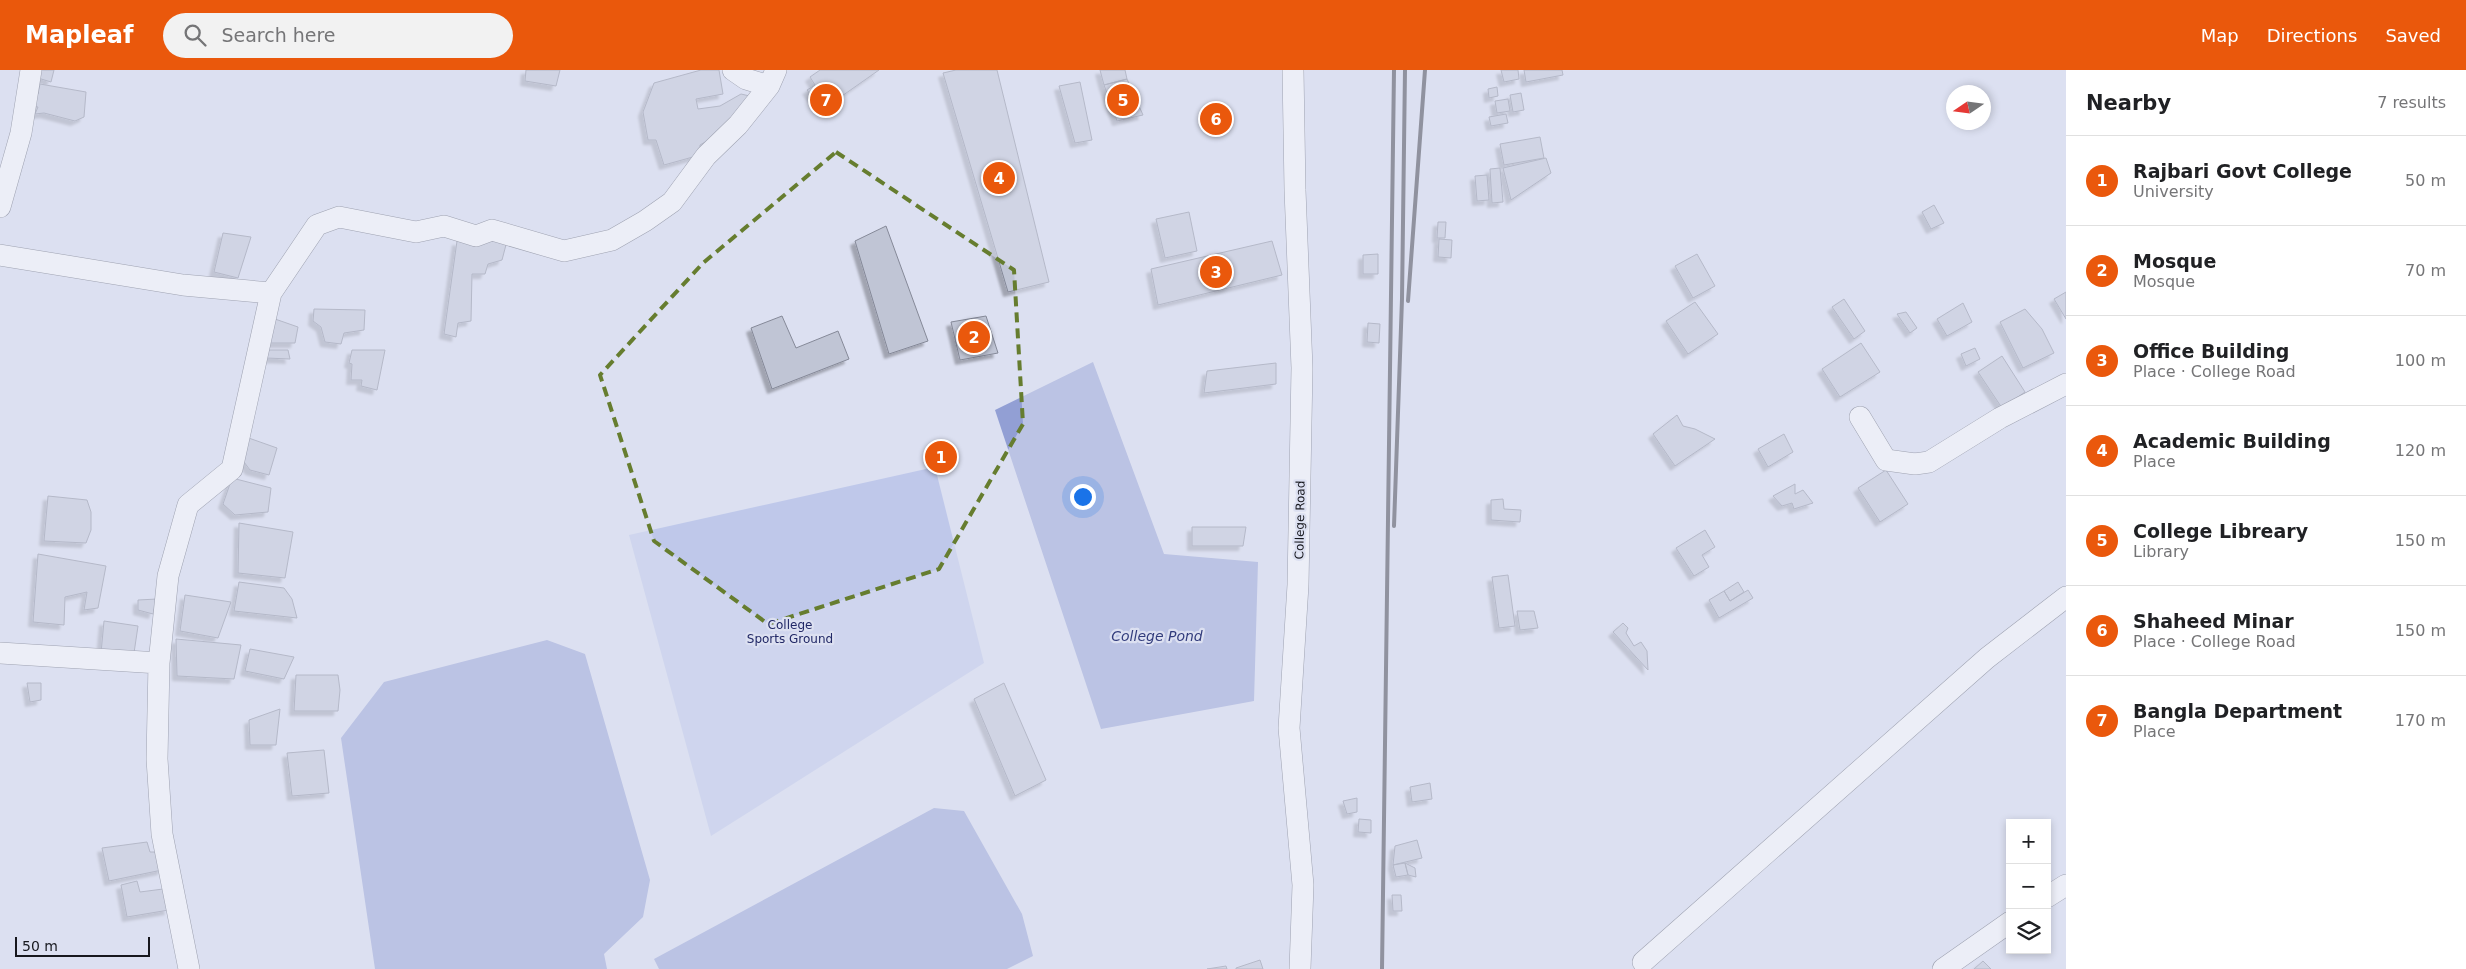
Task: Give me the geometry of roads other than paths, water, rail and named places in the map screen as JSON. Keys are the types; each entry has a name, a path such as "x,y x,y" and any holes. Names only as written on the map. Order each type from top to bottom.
{"street":[{"path":"0,207 20,133 31,70"},
{"path":"733,70 746,80 772,78"},
{"name":"College Road","path":"1293,70 1295,190 1302,368 1298,585 1289,728 1303,885 1300,969"},
{"path":"189,969 162,834 157,759 160,663 168,576 188,505 232,469 272,293 317,225 338,217 416,232 444,226 476,236 492,230 564,251 612,240 645,221 672,202 706,156 738,125 772,78"},
{"path":"0,254 183,285 272,293"},
{"path":"1860,417 1886,460 1915,464 1929,462 2000,418 2066,384"},
{"path":"1643,962 1987,658 2066,598"},
{"path":"0,654 160,663"},
{"path":"2051,894 2066,885"},
{"path":"1942,969 2006,925"}],"water":[{"name":"College Pond","path":"1093,362 1164,554 1258,562 1254,701 1101,729 995,410"},
{"path":"547,640 585,654 650,880 643,917 604,954 607,969 375,969 341,738 384,682"},
{"path":"934,808 964,811 1022,914 1033,956 1007,969 659,969 654,959"}],"railway":[{"path":"1382,969 1394,70"},
{"path":"1394,526 1402,299 1405,70"},
{"path":"1408,301 1425,70"}],"place":[{"name":"Bangla Department","path":"826,100"},
{"name":"College Libreary","path":"1123,100"},
{"name":"Shaheed Minar","path":"1216,119"},
{"name":"Academic Building","path":"999,178"},
{"name":"Office Building","path":"1216,272"},
{"name":"Mosque","path":"974,337"},
{"name":"Rajbari Govt College","path":"941,457"}],"park label":[{"name":"College Sports Ground","path":"790,632"}]}
